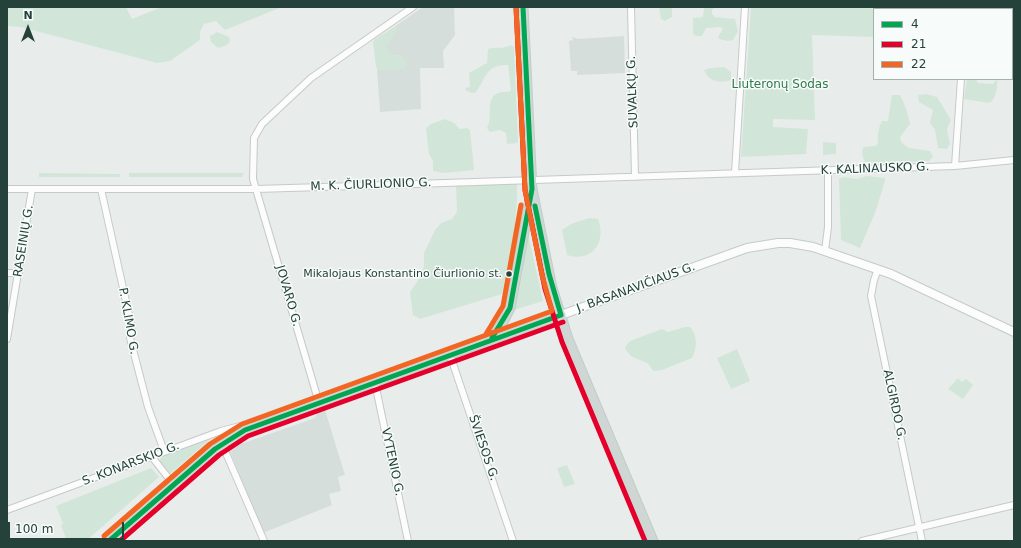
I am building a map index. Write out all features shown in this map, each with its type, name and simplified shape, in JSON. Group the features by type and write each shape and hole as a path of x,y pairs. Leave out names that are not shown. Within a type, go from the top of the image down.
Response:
{"main road":[{"path":"523,7 531,184 549,274 561,315 595,406 653,541"},
{"path":"492,338 503,322 510,308 531,184"},
{"name":"J. BASANAVIČIAUS G.","path":"109,541 222,444 245,430 375,383 492,338 758,245 790,243 825,251 878,269 1014,332"}],"street":[{"name":"JOVARO G.","path":"320,403 253,179 254,138 262,124 311,78 413,7"},
{"name":"SUVALKŲ G.","path":"631,7 635,177"},
{"path":"735,173 745,7"},
{"path":"956,166 961,80"},
{"name":"K. KALINAUSKO G.","path":"735,173 956,166 1014,160"},
{"path":"825,251 828,227 828,170"},
{"name":"M. K. ČIURLIONIO G.","path":"7,189 256,189 531,184 635,177 735,173"},
{"name":"RASEINIŲ G.","path":"7,339 32,189"},
{"name":"P. KLIMO G.","path":"101,189 133,333 130,338 148,407 164,451"},
{"name":"ALGIRDO G.","path":"878,269 874,280 872,296 922,541"},
{"path":"7,273 19,273"},
{"name":"ŠVIESOS G.","path":"450,355 470,409 513,541"},
{"name":"VYTENIO G.","path":"375,383 408,541"},
{"name":"S. KONARSKIO G.","path":"7,510 152,458 164,451 221,431 240,426 258,425"},
{"path":"222,444 264,541"},
{"path":"152,458 174,485"},
{"path":"862,541 1014,505"}],"shaded area":[{"path":"423,7 454,7 455,35 443,51 444,68 420,68 421,109 380,112 375,40"},
{"path":"624,36 625,73 577,75 577,71 571,71 569,41 573,40 572,37 578,39"},
{"path":"325,410 345,475 338,477 341,491 329,494 332,505 263,533 230,451 241,444 315,418 317,413"}],"green space":[{"path":"7,7 126,7 132,19 162,7 282,7 225,30 216,21 204,24 200,32 200,40 170,61 157,63 21,27 7,26"},
{"path":"659,7 672,7 672,17 665,21 661,19"},
{"path":"704,7 716,7 712,10 712,14 715,17 735,19 738,31 733,40 728,41 719,39 718,37 723,29 720,27 706,28 702,36 696,36 693,34 693,18 703,17"},
{"name":"Liuteronų Sodas","path":"751,7 888,7 873,8 873,37 812,35 815,120 773,119 773,127 808,129 806,154 741,157"},
{"path":"396,26 398,29 386,47 392,55 401,55 407,64 404,69 378,70 376,67 373,42 375,39"},
{"path":"217,32 229,37 230,42 225,46 218,48 211,42 210,36"},
{"path":"511,45 514,47 518,141 517,143 507,144 506,133 500,130 490,132 487,128 490,118 492,98 501,92 511,91 508,65 495,67 491,70 476,92 472,93 465,90 466,88 470,87 469,73 487,63 488,49"},
{"path":"724,67 731,72 731,80 722,82 714,81 708,77 704,70 710,68"},
{"path":"967,80 976,80 978,83 993,84 997,80 996,93 989,103 964,99"},
{"path":"926,94 937,97 951,120 947,129 950,144 947,149 938,148 935,130 930,123 933,110 919,102 918,95"},
{"path":"892,95 900,95 910,124 900,137 902,143 909,148 930,151 933,157 929,161 889,163 865,162 862,154 863,147 876,146 881,123 882,121 888,121"},
{"path":"445,119 454,123 460,129 467,128 470,130 474,170 443,173 433,171 433,161 429,154 426,128 431,124"},
{"path":"823,142 836,143 836,154 823,155"},
{"path":"39,173 120,174 120,177 39,177"},
{"path":"129,173 244,173 242,177 129,177"},
{"path":"866,176 885,178 885,181 875,213 860,248 841,240 839,179 844,177 857,179"},
{"path":"517,183 515,225 511,253 502,294 420,319 413,315 410,292 421,276 424,266 424,253 435,230 441,223 452,219 457,212 456,185"},
{"path":"589,218 598,219 600,227 599,243 595,249 584,256 576,257 567,255 562,230 571,224"},
{"path":"528,233 543,301 514,310"},
{"path":"690,327 693,330 696,342 692,358 662,370 654,371 647,363 631,356 625,347 630,341 662,329 668,332"},
{"path":"737,349 750,381 731,389 717,358"},
{"path":"958,378 962,382 966,379 973,385 963,399 948,389"},
{"path":"215,435 170,474 160,461 161,455"},
{"path":"567,465 575,484 564,487 557,468"},
{"path":"151,468 159,477 86,541 67,541 61,525 63,524 56,506"}],"transit line":[{"name":"21","path":"516,7 525,190 545,289 562,342 645,541"},
{"name":"22","path":"104,536 210,444 242,424 552,311 542,275 525,190 516,7"},
{"name":"4","path":"492,338 510,308 532,189 523,7"},
{"name":"22","path":"486,334 503,306 521,205"},
{"name":"4","path":"535,206 549,274 561,315"},
{"name":"4","path":"109,541 215,449 245,430 561,315"},
{"name":"21","path":"120,541 219,455 248,436 563,322"}],"place":[{"name":"Mikalojaus Konstantino Čiurlionio st.","path":"509,274"}]}
